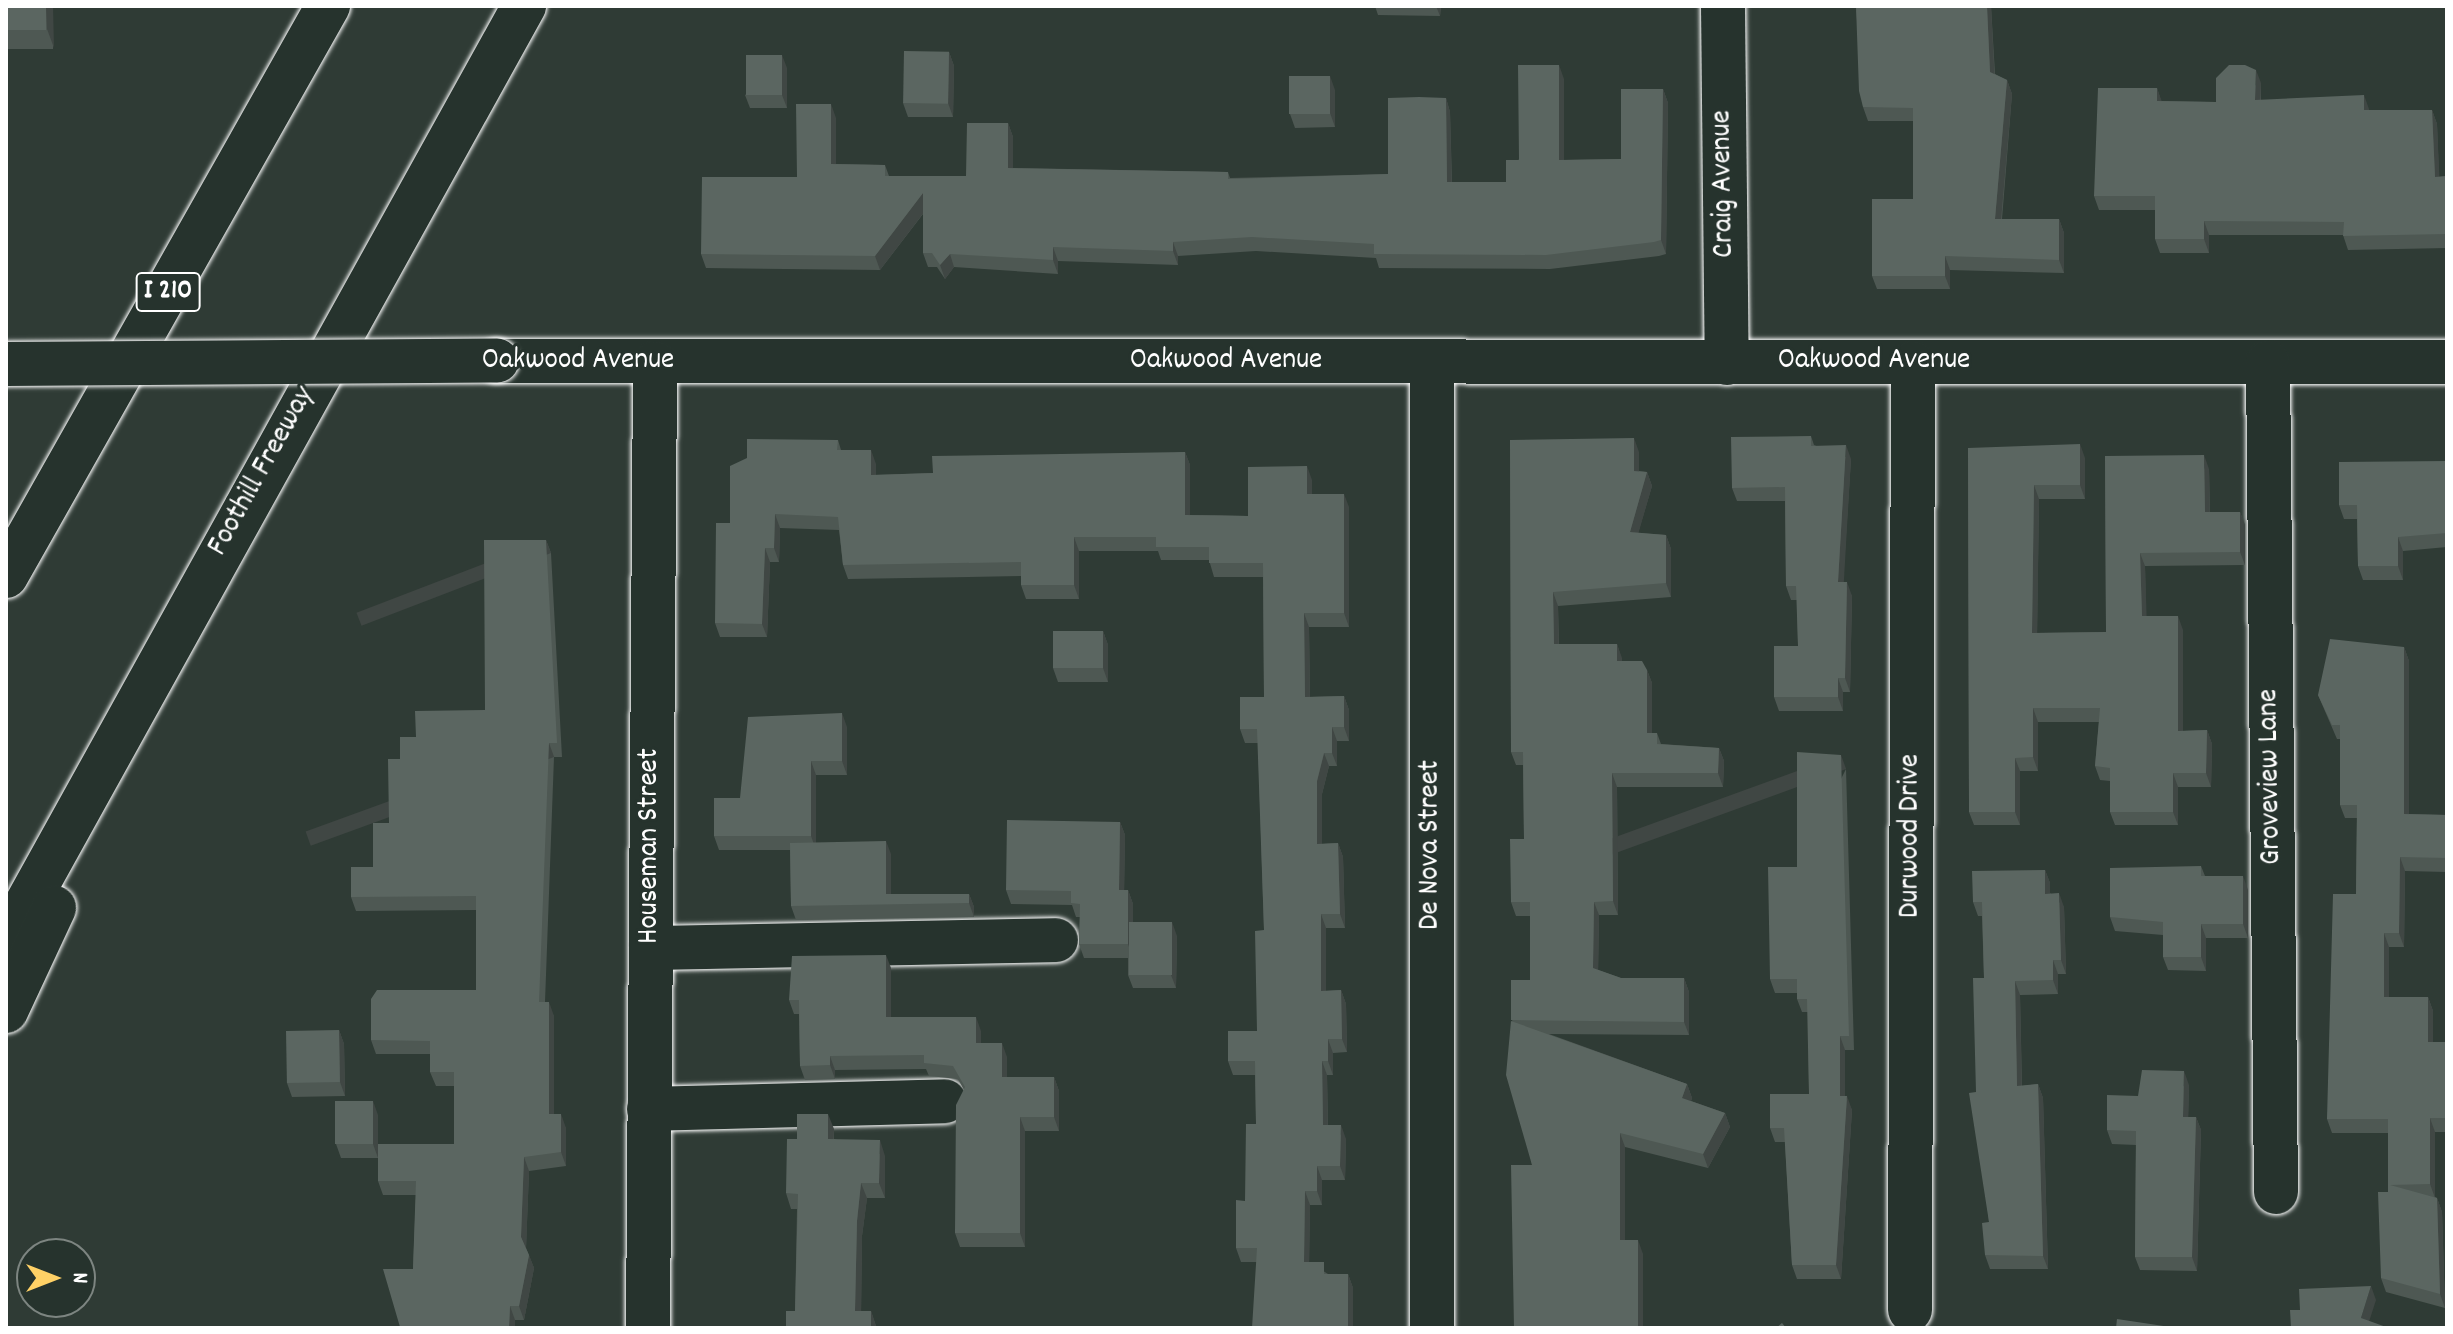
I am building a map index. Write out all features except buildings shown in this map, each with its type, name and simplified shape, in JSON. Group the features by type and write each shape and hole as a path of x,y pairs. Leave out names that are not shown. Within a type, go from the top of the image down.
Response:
{"main road":[{"name":"I 210","path":"6,576 328,6"},
{"name":"Foothill Freeway","path":"6,941 524,6"},
{"name":"Craig Avenue","path":"1723,6 1727,363"},
{"name":"Oakwood Avenue","path":"6,364 497,361 2447,362"},
{"name":"De Nova Street","path":"1432,362 1432,1328"},
{"name":"Groveview Lane","path":"2268,362 2276,1192"},
{"name":"Houseman Street","path":"648,1328 655,363"},
{"name":"Durwood Drive","path":"1910,1310 1913,363"},
{"path":"6,1011 232,529"},
{"path":"651,948 886,949 1056,940"},
{"path":"649,1109 945,1101"}]}
